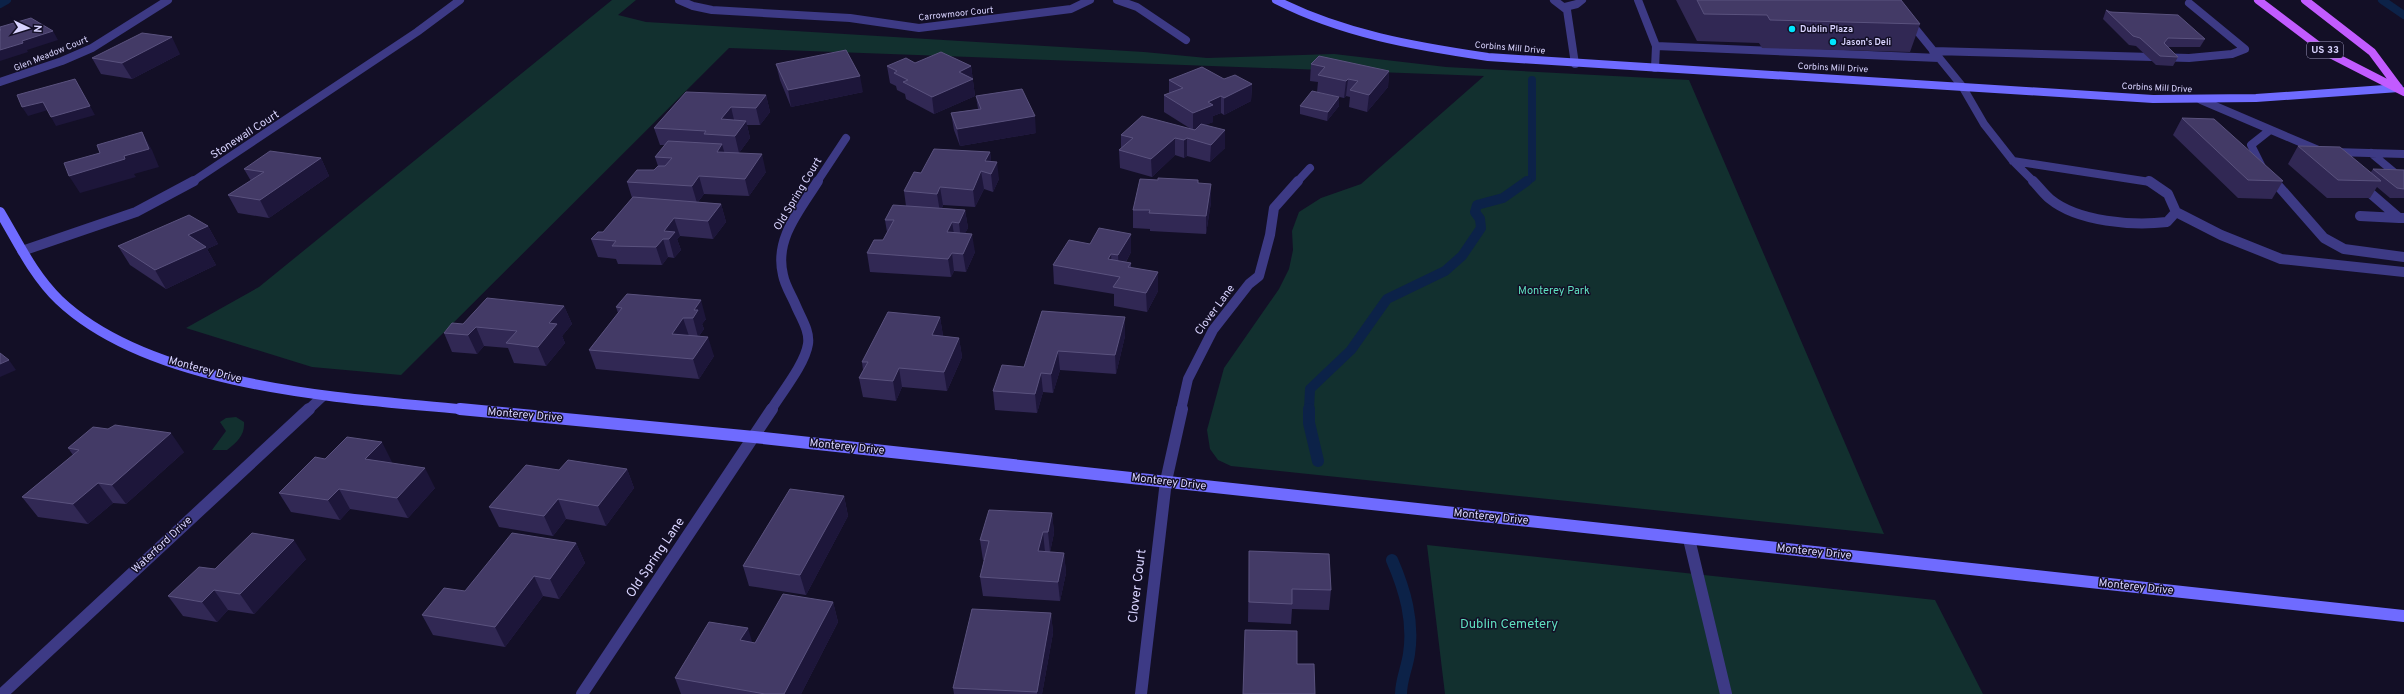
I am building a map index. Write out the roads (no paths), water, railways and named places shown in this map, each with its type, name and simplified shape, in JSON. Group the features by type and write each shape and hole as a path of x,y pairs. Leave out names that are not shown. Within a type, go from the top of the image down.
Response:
{"main road":[{"name":"US 33","path":"2258,0 2328,53 2402,89"},
{"name":"US 33","path":"2305,0 2372,52 2402,89"}],"street":[{"name":"Glen Meadow Court","path":"0,82 62,61 92,48 168,0"},
{"name":"Stonewall Court","path":"22,251 130,214 181,190 418,32 460,0"},
{"name":"Carrowmoor Court","path":"680,0 704,8 736,12 849,18 899,27 919,28 1071,9 1081,6 1090,0"},
{"path":"1117,0 1137,7 1186,40"},
{"name":"Corbins Mill Drive","path":"1276,0 1327,25 1417,48 1488,58 2201,100 2402,89"},
{"path":"1554,0 1565,7 1577,4 1582,0"},
{"path":"1638,0 1656,46 1655,68"},
{"path":"1892,0 1962,86 1984,124 2013,161 2051,200 2086,217 2142,225 2167,222 2176,212"},
{"path":"1933,50 2189,58 2232,54 2245,49 2188,3"},
{"path":"1565,7 1575,64"},
{"path":"1656,46 1939,58"},
{"path":"2201,100 2323,152 2335,162"},
{"path":"2270,130 2251,145 2263,169 2324,238 2344,249 2404,257"},
{"name":"Old Spring Court","path":"754,437 791,380 804,357 808,343 807,332 783,276 783,242 790,225 846,138"},
{"path":"2323,152 2404,154"},
{"path":"2371,153 2402,179"},
{"path":"2013,161 2148,181 2168,194 2176,212 2221,235 2281,259 2404,272"},
{"name":"Clover Lane","path":"1166,481 1188,379 1200,352 1212,330 1249,284 1259,276 1270,235 1274,208 1310,168"},
{"path":"2358,182 2402,218"},
{"name":"Monterey Drive","path":"0,212 39,279 59,300 84,320 120,341 168,361 225,377 323,396 754,437 2404,616"},
{"path":"2360,216 2402,218"},
{"name":"Waterford Drive","path":"2,694 323,396"},
{"name":"Old Spring Lane","path":"582,694 754,437"},
{"name":"Clover Court","path":"1141,694 1166,481"},
{"path":"1689,539 1726,694"}],"waterway":[{"path":"0,4 7,0"},
{"path":"2382,0 2404,15"},
{"path":"1526,182 1532,178 1532,80"},
{"path":"1309,410 1310,389 1351,350 1387,299 1445,271 1462,256 1481,228 1480,219 1475,212 1477,205 1503,198 1527,181"},
{"path":"1309,410 1309,423 1318,461"},
{"path":"1392,560 1404,594 1410,630 1409,654 1401,694"}],"place":[{"name":"Dublin Plaza","path":"1792,29"},
{"name":"Jason's Deli","path":"1833,42"}],"park label":[{"name":"Monterey Park","path":"1554,291"},
{"name":"Dublin Cemetery","path":"1509,625"}]}
